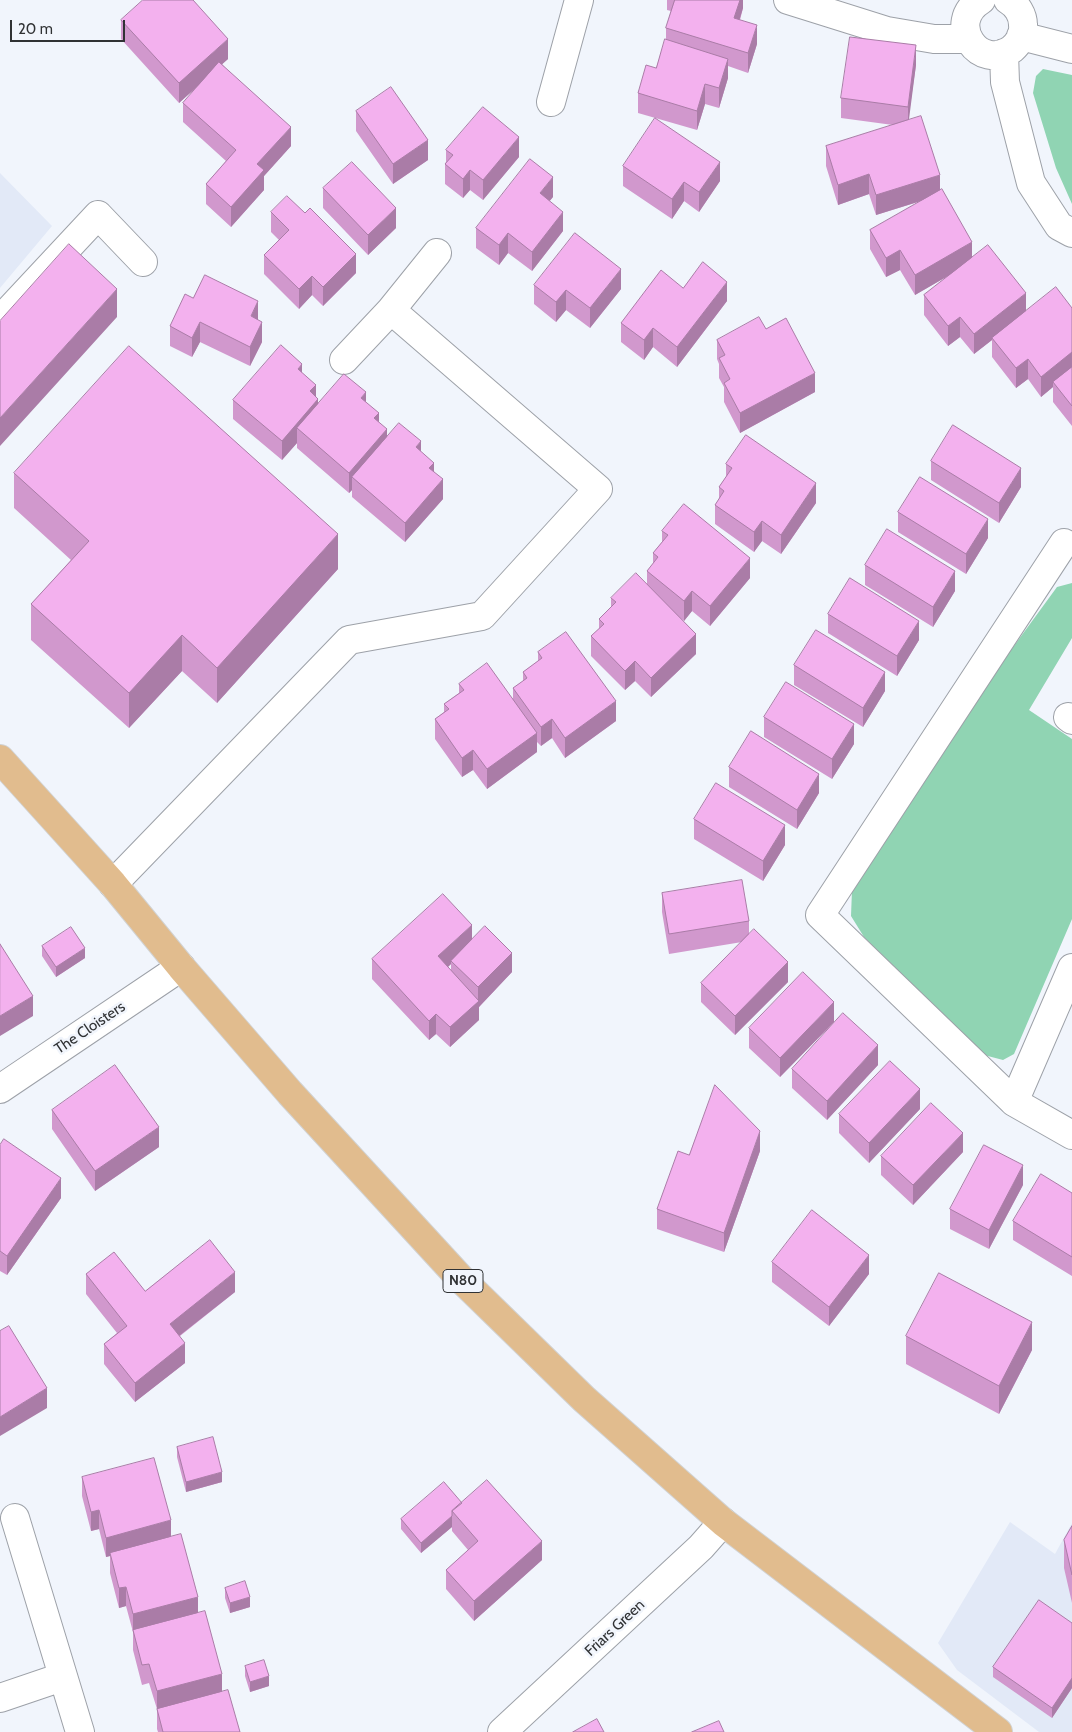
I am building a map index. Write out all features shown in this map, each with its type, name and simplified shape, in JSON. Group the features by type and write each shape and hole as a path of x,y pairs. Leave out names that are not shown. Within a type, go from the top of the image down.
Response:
{"main road":[{"name":"N80","path":"0,759 113,884 181,967 290,1093 460,1278 584,1399 723,1522 998,1732"}],"street":[{"path":"551,102 578,0"},
{"path":"788,0 887,31 934,39 968,39"},
{"path":"981,0 975,3 965,20 968,39 981,52 994,55 1013,45 1072,49"},
{"path":"1008,0 1018,9 1022,17 1023,27 1013,45 1006,82 1031,183 1059,226 1072,233"},
{"path":"0,320 98,215 143,262"},
{"path":"344,360 391,310 437,253"},
{"path":"113,884 349,640 482,616 598,489 391,310"},
{"path":"1064,542 820,915 1014,1102 1072,1135"},
{"name":"The Cloisters","path":"0,1089 181,967"},
{"path":"1014,1102 1072,968"},
{"path":"15,1518 80,1732"},
{"name":"Friars Green","path":"502,1732 701,1548 723,1522"},
{"path":"0,1698 62,1677"}],"shaded area":[{"path":"0,173 52,226 0,288"},
{"path":"1010,1522 1055,1554 1072,1523 1072,1732 1039,1732 957,1670 938,1643"}],"green space":[{"path":"1043,69 1072,75 1072,204 1056,168 1033,93 1036,76"},
{"path":"1072,583 1072,638 1029,710 1072,739 1072,919 1014,1054 1003,1060 984,1055 864,937 851,916 852,890 1000,665 1057,587"}],"building":[{"path":"143,0 193,0 228,39 179,83 121,20"},
{"path":"675,0 740,0 734,18 757,25 748,53 666,28"},
{"path":"850,37 916,45 908,107 841,98"},
{"path":"665,39 728,59 719,88 705,84 697,111 638,93 646,65 656,68"},
{"path":"219,62 291,127 257,164 264,170 231,207 206,184 236,150 183,103"},
{"path":"391,87 428,140 393,164 356,111"},
{"path":"483,107 519,137 483,180 470,170 463,179 445,164 453,155 446,150"},
{"path":"921,116 940,175 876,195 869,174 838,185 826,146"},
{"path":"655,118 720,162 699,192 684,182 672,199 623,166"},
{"path":"530,159 553,177 540,193 563,212 532,252 508,233 499,245 476,228"},
{"path":"352,162 396,208 368,235 323,188"},
{"path":"942,189 972,242 915,275 900,250 886,258 870,230"},
{"path":"287,196 305,213 310,208 356,254 323,287 312,276 299,289 264,255 289,230 271,212"},
{"path":"575,233 621,269 590,308 566,290 556,302 534,285"},
{"path":"69,244 117,289 0,418 0,321"},
{"path":"988,245 1026,293 974,334 960,317 948,326 924,295"},
{"path":"703,262 727,282 677,347 653,328 644,340 621,323 661,270 683,288"},
{"path":"205,275 258,301 251,316 262,322 250,347 200,322 192,338 170,326 185,294 193,298"},
{"path":"1056,287 1072,308 1072,352 1041,377 1028,359 1016,368 992,338"},
{"path":"759,317 766,329 786,318 815,373 740,413 724,383 730,379 719,358 725,355 717,340"},
{"path":"281,345 302,364 298,369 316,385 310,391 318,399 282,441 233,400"},
{"path":"129,346 338,534 217,668 182,635 129,693 31,604 89,541 14,473"},
{"path":"1072,367 1072,406 1053,382"},
{"path":"344,374 366,392 361,398 379,413 374,418 387,429 349,473 297,428"},
{"path":"399,423 421,441 416,447 434,463 429,468 443,479 405,523 352,477"},
{"path":"953,425 1021,468 999,503 931,461"},
{"path":"746,435 816,483 781,535 762,521 754,532 715,505 724,491 719,487 732,468 726,464"},
{"path":"920,477 988,519 966,554 898,512"},
{"path":"684,504 750,558 710,606 692,591 684,601 647,571 658,557 653,553 668,535 662,531"},
{"path":"887,529 955,571 933,607 865,565"},
{"path":"636,573 696,634 651,678 635,661 625,671 591,636 604,624 599,619 616,602 611,598"},
{"path":"850,578 919,621 897,656 828,614"},
{"path":"816,630 885,672 863,708 794,665"},
{"path":"566,632 616,701 565,738 552,719 541,727 513,688 527,678 523,672 542,658 538,652"},
{"path":"487,663 537,733 487,769 473,750 462,758 435,719 449,709 444,704 464,690 459,684"},
{"path":"786,682 854,724 832,759 764,717"},
{"path":"751,731 819,774 797,810 729,767"},
{"path":"716,783 785,825 763,861 694,819"},
{"path":"742,880 749,921 669,934 662,893"},
{"path":"443,894 472,925 438,956 479,1001 450,1027 436,1014 429,1021 372,959"},
{"path":"485,926 512,953 478,987 451,961"},
{"path":"71,927 85,948 56,967 42,946"},
{"path":"754,929 788,962 735,1016 701,983"},
{"path":"0,944 33,996 0,1016"},
{"path":"803,972 834,1002 780,1058 749,1028"},
{"path":"843,1013 878,1045 827,1101 792,1069"},
{"path":"890,1061 920,1089 869,1143 839,1114"},
{"path":"115,1065 159,1127 95,1171 52,1110"},
{"path":"715,1085 760,1131 724,1233 657,1209 678,1151 689,1155"},
{"path":"931,1103 963,1133 913,1185 881,1156"},
{"path":"4,1139 61,1178 7,1256 0,1251 0,1145"},
{"path":"984,1145 1023,1165 989,1230 950,1209"},
{"path":"1041,1174 1072,1193 1072,1257 1013,1221"},
{"path":"812,1210 869,1255 829,1307 772,1262"},
{"path":"210,1240 235,1272 170,1324 185,1343 135,1383 104,1344 127,1326 86,1274 114,1252 145,1291"},
{"path":"939,1273 1032,1322 999,1386 906,1336"},
{"path":"9,1326 47,1388 0,1417 0,1331"},
{"path":"213,1437 222,1472 186,1482 177,1447"},
{"path":"154,1458 171,1520 106,1538 99,1510 91,1512 82,1477"},
{"path":"487,1480 542,1541 474,1601 446,1570 478,1541 452,1511"},
{"path":"444,1482 462,1503 452,1511 452,1516 421,1543 401,1519"},
{"path":"1072,1526 1072,1575 1064,1540"},
{"path":"181,1534 198,1597 133,1614 126,1587 119,1588 110,1553"},
{"path":"245,1581 250,1597 230,1603 225,1588"},
{"path":"1039,1600 1072,1623 1072,1678 1052,1708 993,1667"},
{"path":"205,1611 222,1674 157,1691 149,1664 142,1665 133,1630"},
{"path":"264,1660 269,1676 250,1682 245,1666"},
{"path":"228,1690 240,1732 163,1732 157,1709"},
{"path":"597,1719 604,1732 573,1732"},
{"path":"719,1721 724,1732 692,1732"}]}
